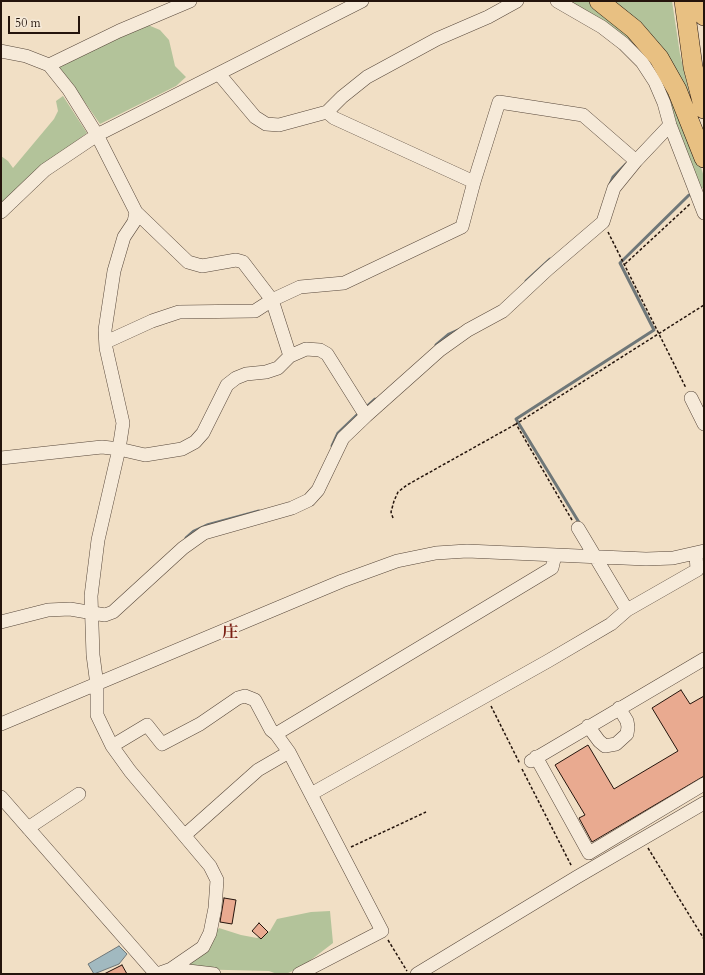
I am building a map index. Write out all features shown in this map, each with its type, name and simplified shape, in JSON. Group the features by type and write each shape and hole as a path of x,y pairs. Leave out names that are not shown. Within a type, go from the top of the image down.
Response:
{"highway":[{"path":"599,1 634,28 659,58 677,90 704,158"},
{"path":"684,1 693,66 704,109"},
{"path":"702,1 704,16"}],"street":[{"path":"49,65 119,31 190,1"},
{"path":"1,212 45,170 97,134 362,1"},
{"path":"219,74 255,117 266,124 279,125 327,112 342,97 367,77 437,39 488,17 517,1"},
{"path":"557,1 602,27 624,44 642,62 655,82 704,213"},
{"path":"1,51 26,56 49,65 69,90 97,134 136,212 188,262 202,266 236,260 243,262 272,300 290,356"},
{"path":"106,342 152,321 179,312 255,311 272,300 300,287 344,283 462,227 474,182 499,102 583,115 636,161"},
{"path":"327,112 334,118 474,182"},
{"path":"1,622 48,610 70,609 105,615 113,612 183,548 204,533 292,508 309,500 318,490 343,438 366,416 440,350 468,330 503,311 548,269 603,222 614,188 636,161 670,125"},
{"path":"1,797 157,974 171,969 203,947 210,933 215,908 217,880 210,866 130,771 112,746 97,715 97,685 93,655 91,596 98,540 119,449 123,423 106,342 105,330 114,271 124,237 134,222 136,212"},
{"path":"1,458 102,447 145,455 182,449 195,442 203,433 227,385 236,378 246,374 266,372 278,368 290,356 306,349 320,350 327,354 366,416"},
{"path":"691,398 704,424"},
{"path":"578,528 628,610"},
{"path":"1,724 342,581 397,561 436,553 467,552 646,559 673,558 700,552 697,570 628,610 611,624 548,662 311,794"},
{"path":"276,734 552,568 555,555"},
{"path":"704,659 533,759 589,853 704,784"},
{"path":"112,746 147,725 162,744 200,724 238,698 245,696 254,700 271,730 276,734 289,752 382,931 299,974"},
{"path":"588,726 599,741 605,746 616,744 627,734 628,728 627,721 619,708"},
{"path":"185,835 258,770 289,752"},
{"path":"28,828 79,794"},
{"path":"417,974 577,876 704,803"},
{"path":"171,969 214,974"}],"path":[{"path":"625,264 698,196"},
{"path":"603,222 660,332 691,398"},
{"path":"393,518 391,512 394,501 398,492 407,485 516,424 704,305"},
{"path":"516,424 578,528"},
{"path":"485,696 577,876"},
{"path":"340,852 426,812"},
{"path":"642,839 704,939"},
{"path":"382,931 409,974"}],"green space":[{"path":"569,1 590,1 600,8 661,68 699,161 704,177 704,186 702,189 695,182 635,46 614,28"},
{"path":"604,1 672,1 680,54 695,118 675,78"},
{"path":"148,25 160,30 169,40 175,66 186,77 176,86 100,124 84,101 58,71 58,65"},
{"path":"63,96 87,133 48,162 1,206 1,156 8,161 13,168 54,119 58,111 56,101"},
{"path":"330,911 333,943 303,966 286,974 277,974 269,971 187,969 185,965 219,928 257,938 270,931 277,919 311,912"}],"water":[{"path":"119,946 127,954 119,964 94,974 88,964"}],"building":[{"path":"681,690 690,704 704,696 704,776 592,842 579,818 585,815 555,765 588,745 614,789 678,751 652,708"},
{"path":"224,898 236,900 232,924 220,922"},
{"path":"259,923 268,932 261,939 252,931"},
{"path":"122,965 127,974 104,974"}],"waterway":[{"path":"610,184 613,177 626,164"},
{"path":"580,524 516,419 654,330 620,263 689,195"},
{"path":"526,281 550,259"},
{"path":"436,345 449,334 458,330"},
{"path":"364,409 375,399"},
{"path":"332,446 338,433 360,412"},
{"path":"186,538 194,531 207,525 259,511"}],"district":[{"name":"庄","path":"230,633"}]}
